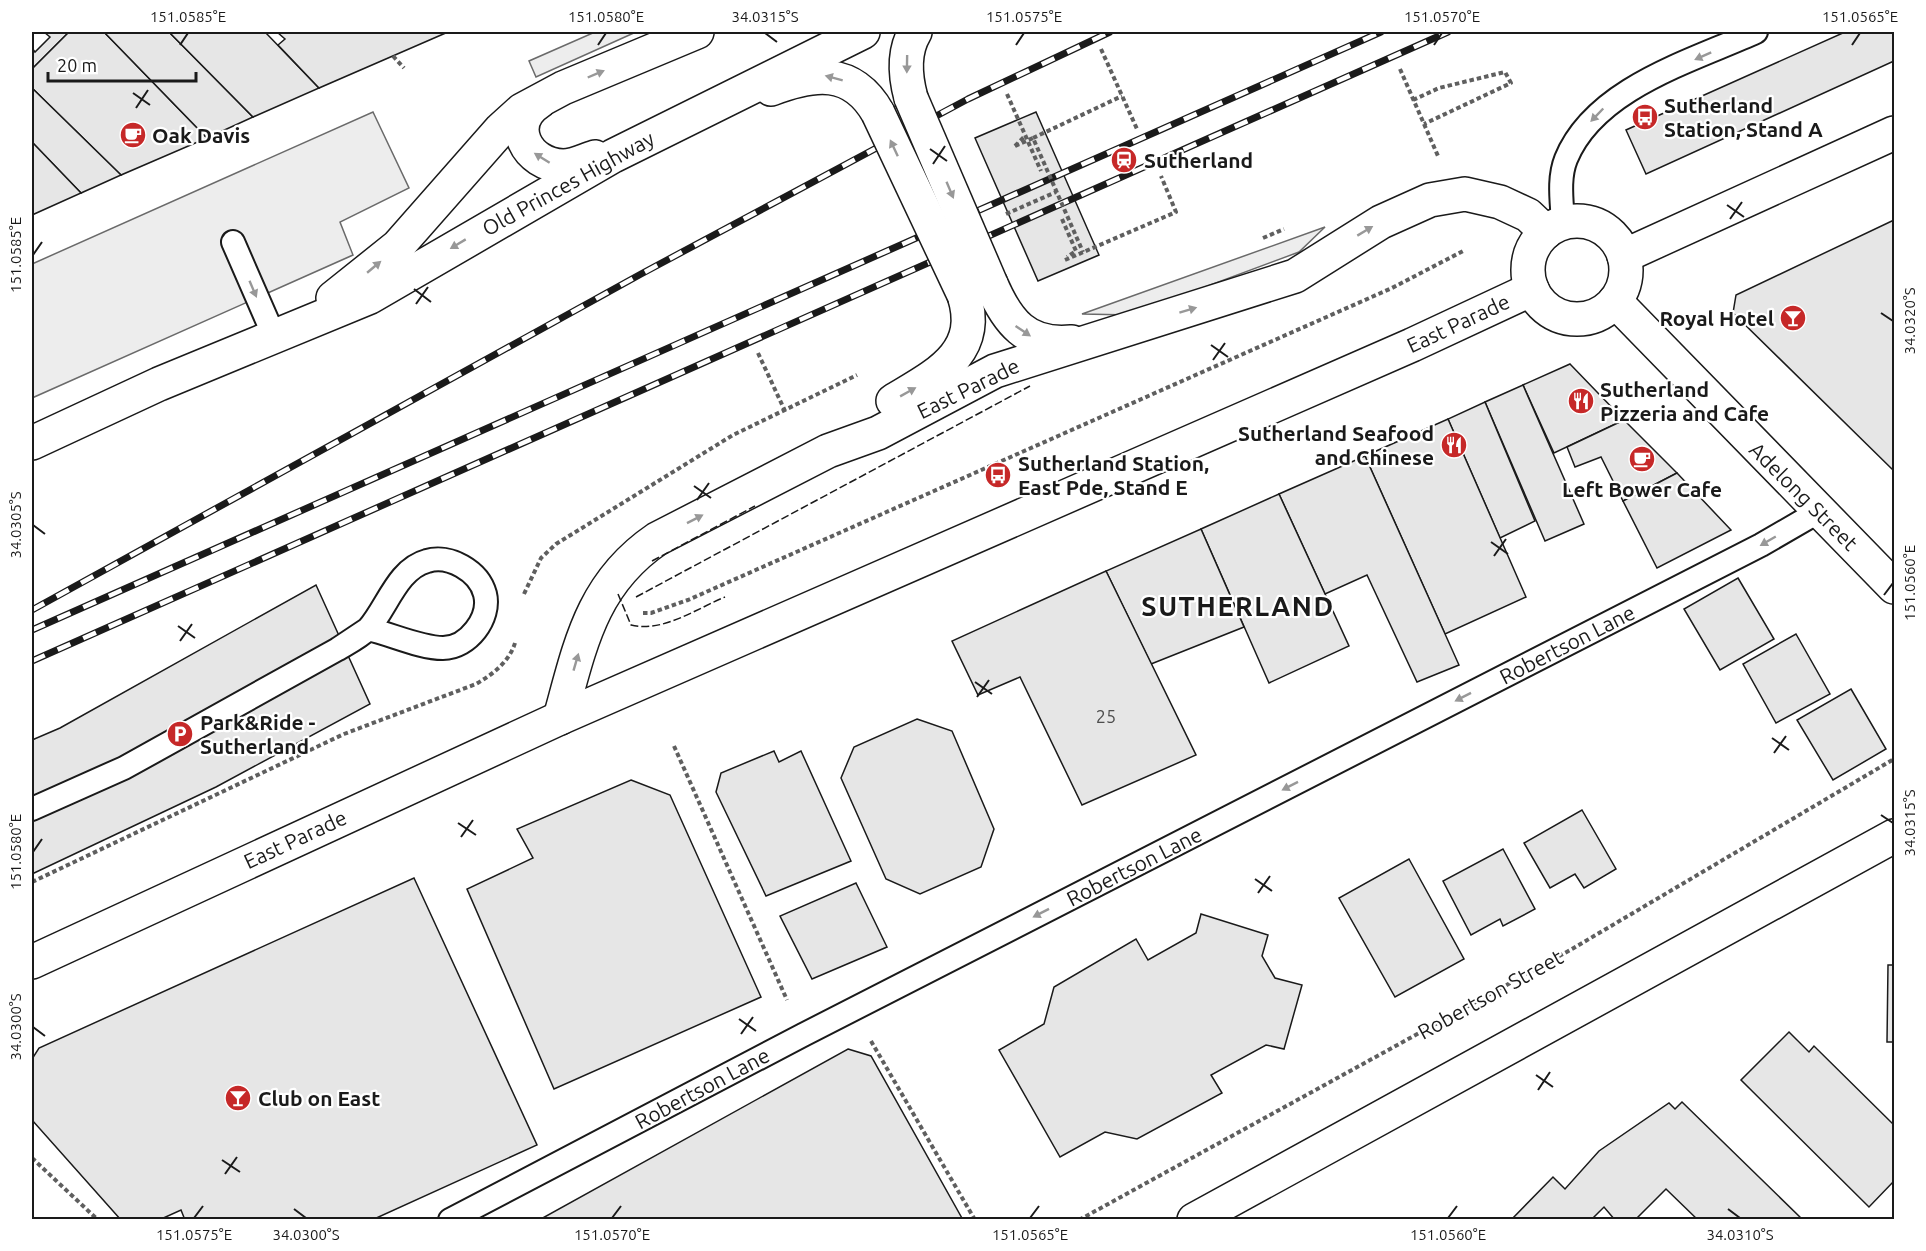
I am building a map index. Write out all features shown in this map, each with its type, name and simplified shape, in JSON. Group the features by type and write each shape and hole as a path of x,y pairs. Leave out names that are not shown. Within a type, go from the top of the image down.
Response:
{"street":[{"name":"Old Princes Highway","path":"274,336 333,298 398,246 510,119 543,99 697,32"},
{"name":"Old Princes Highway","path":"32,443 159,384 392,286 506,215 656,134 863,32"},
{"path":"828,451 857,434 887,405 926,383 958,353 968,331 969,313 977,290 911,98 906,58 915,32"},
{"path":"543,99 526,113 522,121 522,136 532,152 556,165 573,165 795,80 811,76 829,76 855,88 872,102 977,290 1012,323 1041,340 1054,342 1080,341 1132,328"},
{"path":"1624,256 1894,133"},
{"name":"East Parade","path":"560,718 587,626 606,589 634,554 657,539 828,451 878,434 1009,365 1295,276 1381,222 1431,200 1465,194 1500,202 1554,227"},
{"path":"1586,222 1606,230 1620,246 1624,256 1625,280 1615,301 1594,316 1570,319 1547,309 1532,289 1528,279 1532,248 1554,227 1586,222"},
{"name":"East Parade","path":"32,962 560,718 1401,350 1532,289"},
{"name":"Adelong Street","path":"1615,301 1818,512 1894,587"},
{"path":"1194,1220 1894,836"}],"lane":[{"path":"1554,227 1566,160 1579,136 1597,114 1619,96 1645,82 1756,32"},
{"path":"233,242 274,336"},
{"name":"Robertson Lane","path":"450,1220 803,1035 1761,545 1818,512"},
{"path":"32,809 124,768 338,649 368,629 406,574 427,561 450,560 472,573 485,593 484,613 476,630 459,644 444,648 422,645 398,636 368,629"}],"path":[{"path":"1101,49 1137,129"},
{"path":"393,56 404,68"},
{"path":"1400,69 1440,159"},
{"path":"1413,100 1438,88 1505,72 1508,78 1510,83 1424,124"},
{"path":"1006,94 1041,171"},
{"path":"1025,136 1015,146 1122,96"},
{"path":"1033,138 1083,252"},
{"path":"1062,219 1076,251 1065,260 1176,212 1161,176"},
{"path":"1002,216 1056,192"},
{"path":"651,613 688,600 1392,288 1465,250"},
{"path":"758,353 785,411 864,372"},
{"path":"32,882 344,734 477,684 492,675 505,661 514,648 518,633"},
{"path":"674,746 803,1035"},
{"name":"Robertson Street","path":"1079,1220 1572,949 1894,759"},
{"path":"853,1010 975,1220"},
{"path":"32,1158 98,1220"}],"shaded area":[{"path":"595,32 636,32 536,77 529,61"},
{"path":"373,112 409,188 340,222 353,255 32,398 32,264"},
{"path":"1325,227 1299,252 1130,315 1082,314"}],"building":[{"path":"44,32 69,32 32,69 32,48 35,52 50,37"},
{"path":"69,32 104,32 207,138 121,175 32,88 32,69"},
{"path":"104,32 169,32 253,117 207,138"},
{"path":"169,32 265,32 319,88 253,117"},
{"path":"277,32 448,32 319,88 278,45 285,39"},
{"path":"1845,32 1894,32 1894,61 1646,174 1626,130"},
{"path":"32,88 121,175 81,193 32,142"},
{"path":"1036,112 1099,255 1038,281 975,138"},
{"path":"32,142 81,193 32,215"},
{"path":"1894,220 1894,471 1733,313 1736,295"},
{"path":"1570,364 1624,420 1554,453 1523,385"},
{"path":"1523,385 1584,524 1545,541 1485,402"},
{"path":"1485,402 1535,521 1500,538 1448,419"},
{"path":"1448,419 1526,597 1445,634 1365,456"},
{"path":"1624,420 1677,473 1623,501 1601,457 1575,467 1567,447"},
{"path":"1365,456 1459,665 1417,682 1367,575 1325,594 1279,494"},
{"path":"1677,473 1731,530 1657,568 1623,501"},
{"path":"1279,494 1349,646 1269,683 1201,529"},
{"path":"1201,529 1244,627 1151,664 1106,571"},
{"path":"1106,571 1196,755 1082,805 1020,677 978,695 952,641"},
{"path":"1738,578 1774,639 1720,670 1684,609"},
{"name":"Park&Ride - Sutherland","path":"316,585 370,704 216,787 32,874 32,740 60,728"},
{"path":"1796,634 1830,694 1776,723 1743,664"},
{"path":"1851,689 1886,749 1833,780 1797,720"},
{"path":"917,719 952,731 994,829 981,867 920,894 886,879 841,778 854,747"},
{"path":"774,751 779,762 801,751 851,861 766,896 716,792 721,773"},
{"path":"631,780 670,795 761,997 554,1089 467,889 533,858 517,829"},
{"path":"1582,810 1616,869 1584,888 1575,874 1550,888 1524,843"},
{"path":"1503,849 1535,909 1503,926 1500,919 1471,935 1443,881"},
{"path":"1409,859 1464,959 1395,997 1339,898"},
{"path":"414,878 537,1145 372,1220 185,1220 181,1210 159,1220 121,1220 32,1120 32,1059 39,1048"},
{"path":"856,883 887,947 812,979 780,916"},
{"path":"1201,914 1268,935 1262,956 1275,978 1302,985 1284,1049 1266,1045 1211,1075 1222,1093 1137,1139 1105,1132 1060,1157 999,1050 1044,1024 1054,987 1136,939 1148,960 1196,933"},
{"path":"1888,965 1894,965 1894,1042 1887,1042"},
{"path":"1789,1032 1809,1052 1814,1046 1894,1125 1894,1181 1869,1207 1741,1080"},
{"path":"848,1049 871,1056 963,1220 539,1220"},
{"path":"1682,1102 1803,1220 1698,1220 1666,1189 1635,1220 1615,1220 1604,1207 1593,1218 1595,1220 1511,1220 1553,1177 1565,1189 1599,1151 1669,1103 1675,1109"}],"railway":[{"path":"32,610 641,274 968,99 1110,32"},
{"path":"32,630 1381,32"},
{"path":"32,661 1448,32"}],"fence":[{"path":"636,597 1030,386"},
{"path":"652,561 755,506"},
{"path":"618,594 631,625 643,627 667,623 725,597"}],"place":[{"name":"Sutherland Station, Stand A","path":"1645,117"},
{"name":"Oak Davis","path":"133,135"},
{"name":"Sutherland","path":"1124,160"},
{"name":"Royal Hotel","path":"1793,318"},
{"name":"Sutherland Pizzeria and Cafe","path":"1581,401"},
{"name":"Sutherland Seafood and Chinese","path":"1454,445"},
{"name":"Left Bower Cafe","path":"1642,459"},
{"name":"Sutherland Station, East Pde, Stand E","path":"998,475"},
{"name":"Park&Ride - Sutherland","path":"180,734"},
{"name":"Club on East","path":"238,1098"}],"district":[{"name":"SUTHERLAND","path":"1238,606"}]}
